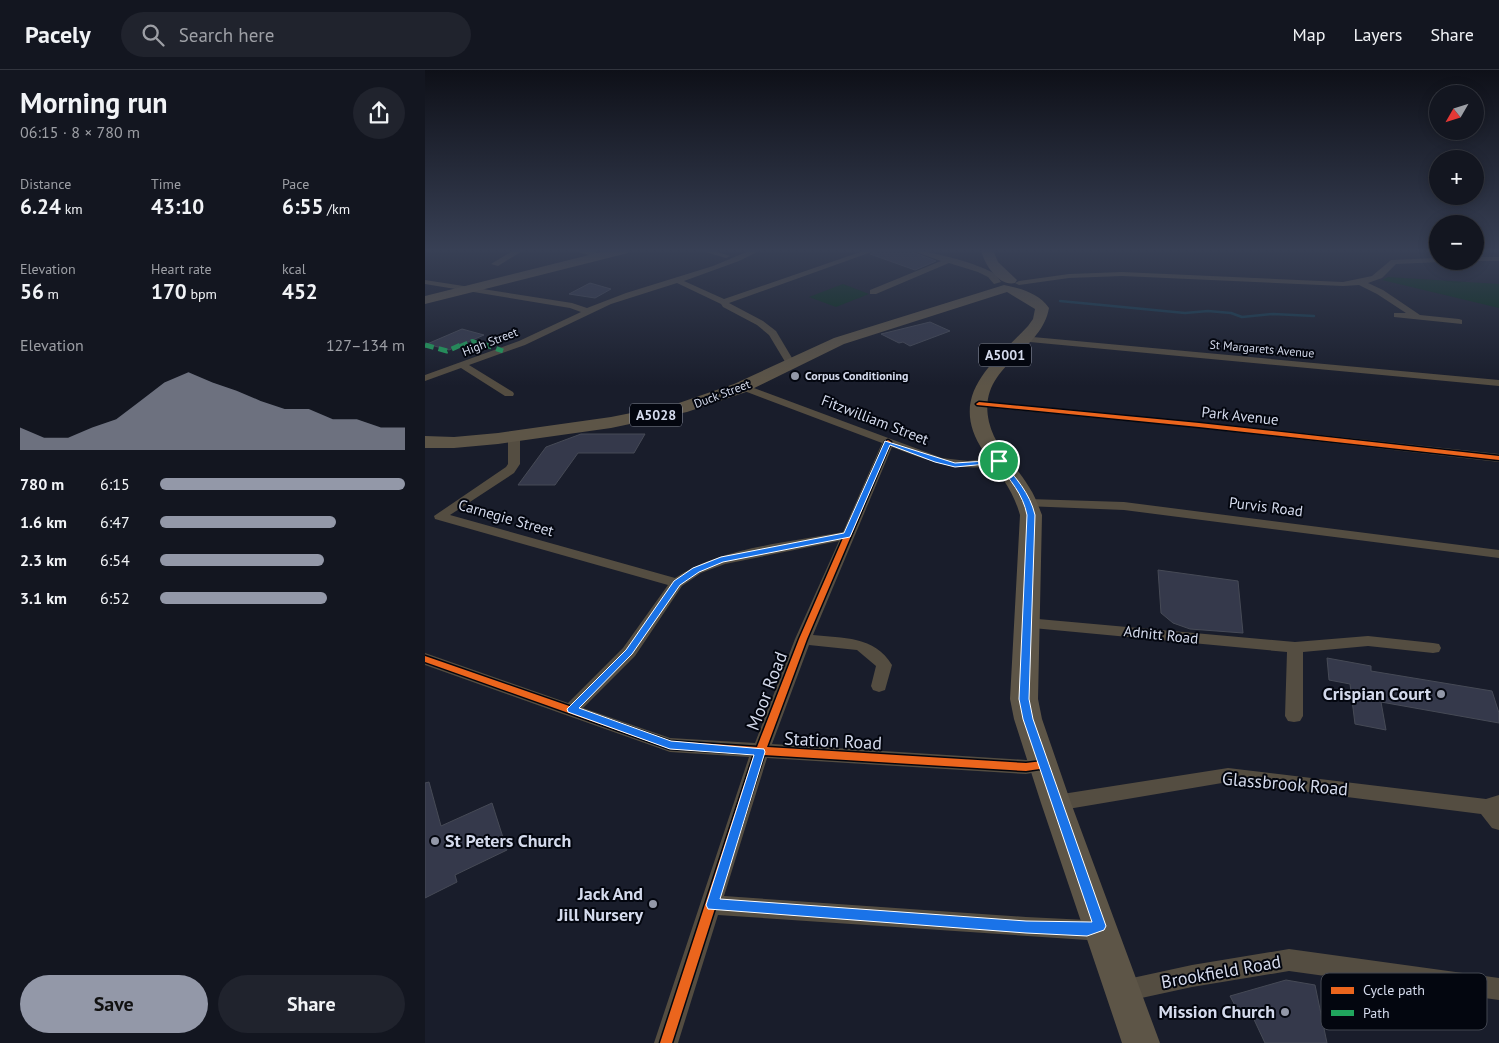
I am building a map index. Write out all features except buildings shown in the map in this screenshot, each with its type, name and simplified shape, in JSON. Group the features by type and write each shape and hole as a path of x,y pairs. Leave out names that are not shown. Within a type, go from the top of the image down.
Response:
{"main road":[{"path":"425,300 444,295"},
{"name":"Duck Street","path":"425,442 465,442 643,418 705,402 743,387 821,348 977,295"},
{"name":"A5001","path":"1025,295 1042,308 1040,320 989,373 980,392 979,404 982,430 999,461 1023,492 1029,503 1031,515 1024,699 1028,719 1055,803 1141,1043"}],"street":[{"path":"502,295 572,306 587,311"},
{"name":"High Street","path":"425,378 548,332 587,314 587,311 627,295"},
{"path":"709,295 725,302 726,305 760,323 773,333 790,363"},
{"path":"725,302 744,295"},
{"path":"1386,295 1417,317"},
{"path":"1397,315 1459,322"},
{"name":"St Margarets Avenue","path":"1022,339 1499,383"},
{"path":"463,365 509,394"},
{"name":"Fitzwilliam Street","path":"743,387 888,442 955,465 999,461"},
{"name":"Park Avenue","path":"979,404 1199,425 1499,458"},
{"name":"Carnegie Street","path":"514,436 514,464 510,470 440,516 677,583"},
{"name":"Moor Road","path":"666,1043 760,752 803,639 888,442"},
{"name":"Purvis Road","path":"1029,503 1124,506 1499,554"},
{"path":"572,709 629,652 677,583 696,570 721,560 847,535"},
{"name":"Adnitt Road","path":"1027,624 1295,647 1368,641 1433,648"},
{"path":"803,639 860,645 868,649 884,665 879,686"},
{"path":"1294,716 1295,647"},
{"name":"Station Road","path":"425,659 572,709 670,745 1026,767 1043,765"},
{"name":"Glassbrook Road","path":"1055,803 1228,775 1492,805 1499,822"},
{"path":"712,905 1026,927 1087,930 1099,926"},
{"name":"Brookfield Road","path":"1123,991 1192,976 1289,960 1383,973"}],"green space":[{"path":"813,295 865,295 836,307 809,297"},
{"path":"1446,295 1499,295 1499,308"}],"waterway":[{"path":"1060,301 1185,313 1208,311 1231,313 1242,317 1273,314 1314,316"}],"marked path":[{"path":"425,345 447,351 472,341 503,351"}],"cycle path":[{"path":"979,404 1199,425 1499,458"},
{"path":"666,1043 760,752 803,639 888,442"},
{"path":"425,659 670,745 1026,767 1043,765"}],"place":[{"name":"Corpus Conditioning","path":"795,376"},
{"name":"Crispian Court","path":"1441,694"},
{"name":"St Peters Church","path":"435,841"},
{"name":"Jack And Jill Nursery","path":"653,904"},
{"name":"Mission Church","path":"1285,1012"}],"route":[{"path":"888,442 955,465 983,464 999,461 1023,492 1029,503 1031,515 1024,681 1024,699 1028,719 1055,803 1099,926 1087,930 1026,927 712,905 760,752 670,745 572,709 629,652 677,583 696,570 721,560 847,535 888,442"}]}
